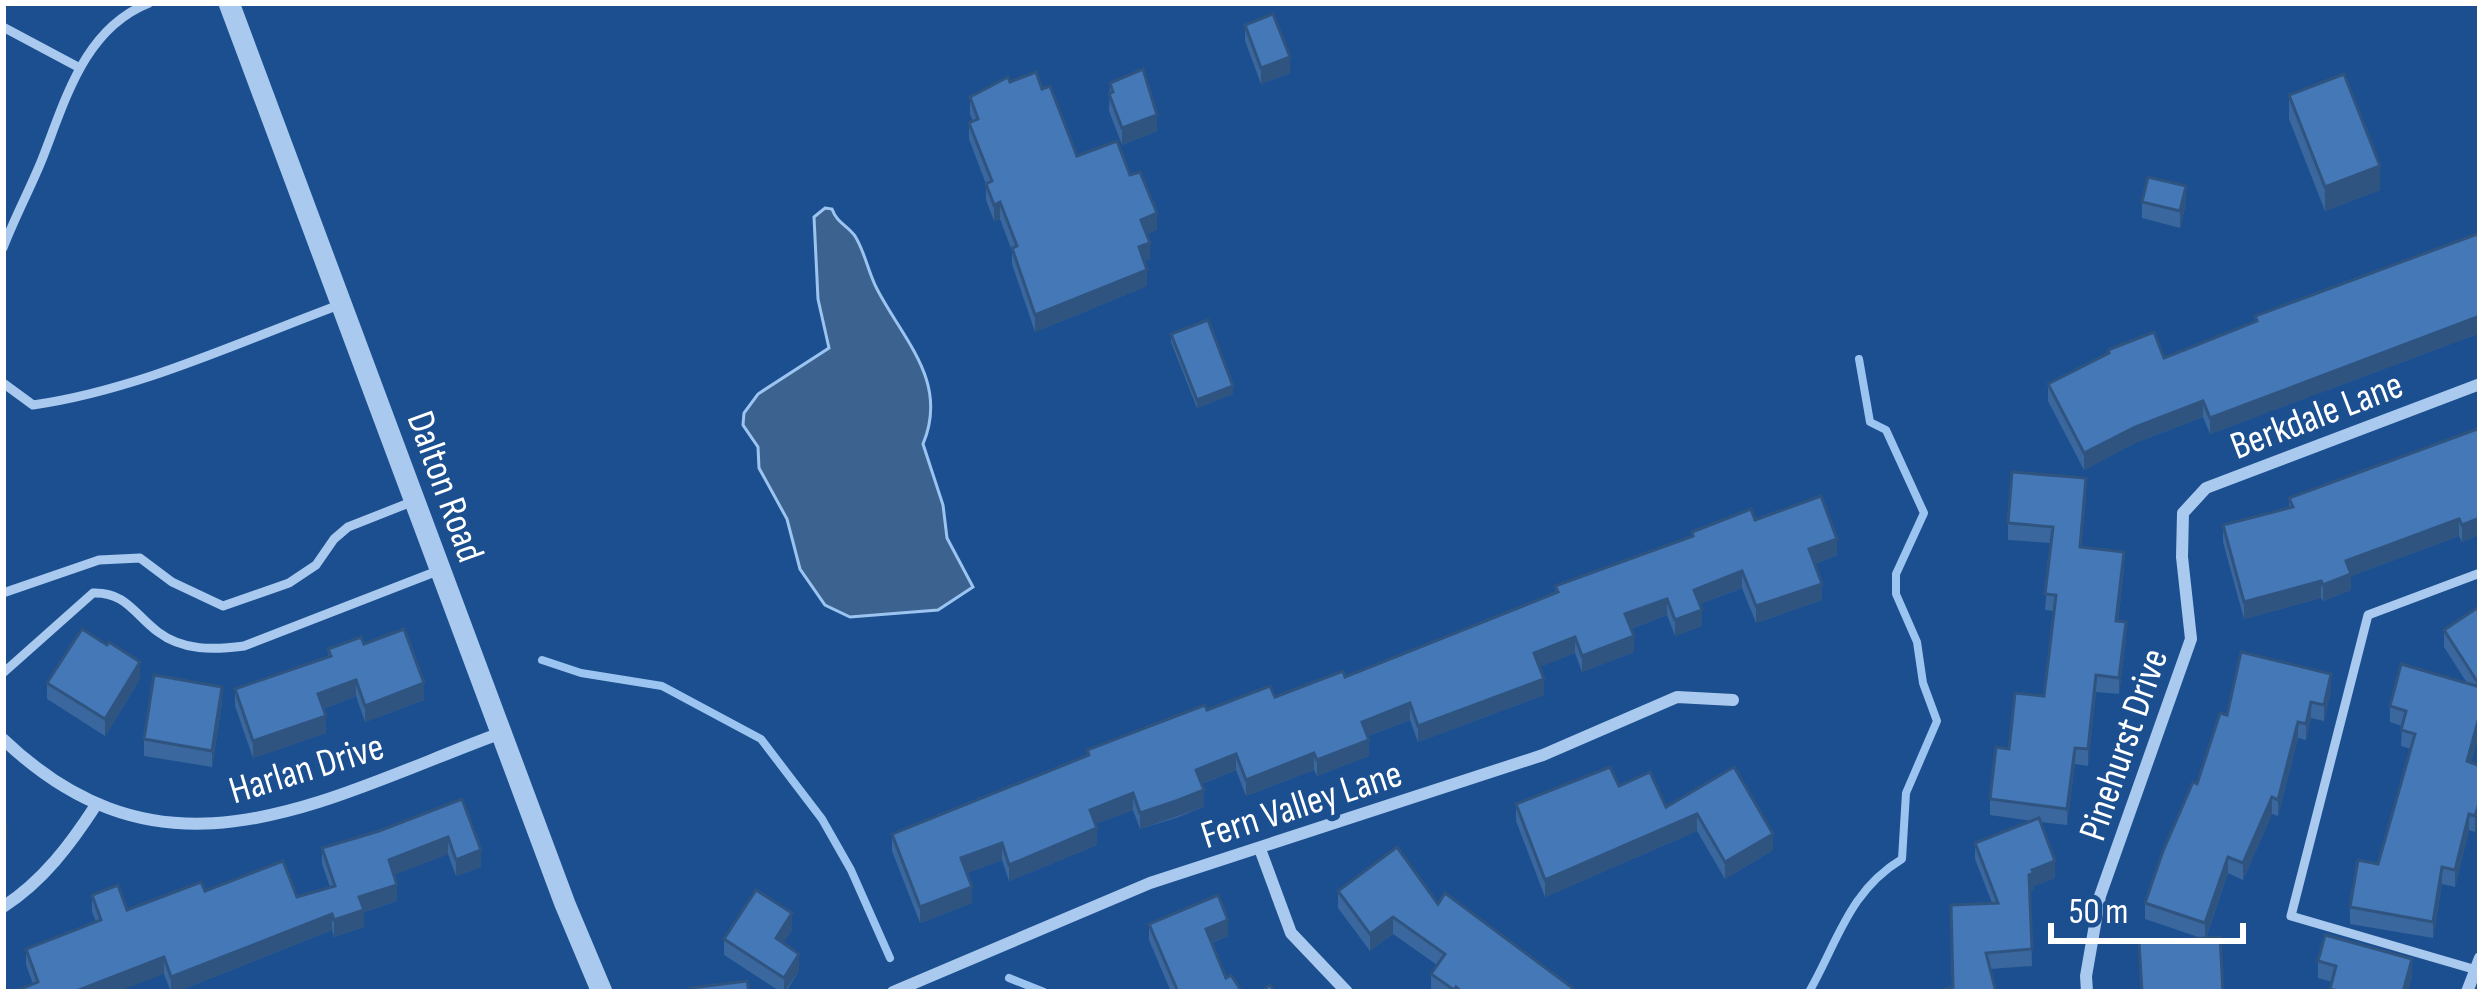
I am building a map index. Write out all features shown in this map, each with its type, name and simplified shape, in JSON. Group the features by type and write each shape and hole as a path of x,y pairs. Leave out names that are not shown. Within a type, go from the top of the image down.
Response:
{"street":[{"name":"Dalton Road","path":"230,3 602,992"},
{"name":"Berkdale Lane","path":"2183,514 2206,488 2480,384"},
{"name":"Pinehurst Drive","path":"2087,992 2100,896 2191,639 2182,556 2183,514"},
{"name":"Fern Valley Lane","path":"893,992 1150,883 1543,755 1677,697 1733,700"},
{"name":"Harlan Drive","path":"3,739 57,784 96,806 197,826 228,825 315,801 501,733"},
{"path":"3,907 28,890 72,842 96,806"},
{"path":"1259,849 1291,934 1347,992"},
{"path":"2467,992 2476,963"}],"lane":[{"path":"3,248 78,67 106,31 149,3"},
{"path":"3,27 78,67"},
{"path":"3,383 33,405 74,399 341,304"},
{"path":"3,593 99,560 140,558 172,583 223,606 289,583 316,565 348,527 414,500"},
{"path":"3,673 93,593 127,600 159,634 183,645 225,649 244,646 440,570"},
{"path":"2476,963 2291,916 2368,615 2480,574"}],"water":[{"path":"825,208 832,209 855,236 877,289 927,381 930,422 923,444 943,505 947,538 973,587 938,610 850,617 825,605 800,569 787,519 759,468 758,447 743,425 744,413 758,394 829,348 818,299 814,217"}],"building":[{"path":"1273,14 1290,57 1261,68 1245,25"},
{"path":"1143,69 1157,115 1122,128 1109,94 1113,92 1110,83"},
{"path":"1036,72 1042,89 1050,86 1077,156 1117,141 1130,175 1140,172 1157,213 1141,220 1150,243 1139,247 1147,270 1035,315 1012,248 1017,246 1000,202 994,205 986,184 992,181 969,123 978,119 970,97 1008,77 1010,82"},
{"path":"2344,74 2380,166 2325,187 2289,95"},
{"path":"2148,177 2186,186 2180,211 2142,202"},
{"path":"2480,233 2480,316 2210,418 2203,401 2084,453 2048,384 2108,350 2154,332 2164,358 2257,321 2255,316"},
{"path":"1208,320 1233,386 1197,400 1171,334"},
{"path":"2480,428 2480,518 2462,525 2459,519 2346,561 2351,574 2323,585 2321,581 2244,602 2223,525 2293,507 2289,498"},
{"path":"2012,472 2086,478 2080,547 2124,552 2116,621 2126,622 2119,678 2096,675 2088,749 2075,748 2067,809 1990,799 1996,747 2009,749 2015,693 2044,696 2056,595 2045,594 2053,527 2008,523"},
{"path":"1821,496 1837,539 1809,549 1822,584 1756,606 1742,571 1694,590 1702,610 1675,620 1667,599 1625,614 1634,636 1582,656 1575,637 1534,653 1544,679 1418,726 1410,703 1362,722 1369,740 1317,760 1314,753 1246,780 1236,754 1196,770 1204,790 1140,813 1133,793 1090,810 1097,828 1009,865 1002,843 961,858 972,887 920,907 892,834 1205,705 1207,710 1270,686 1275,697 1343,671 1345,677 1558,592 1555,586 1693,536 1692,532 1751,509 1755,520"},
{"path":"2480,606 2480,686 2444,630"},
{"path":"82,629 140,662 105,719 47,683"},
{"path":"404,629 424,683 365,706 356,680 318,694 326,716 253,741 235,689 331,656 328,649 361,637 364,644"},
{"path":"2241,652 2331,674 2324,705 2311,702 2306,724 2298,722 2278,800 2272,797 2243,863 2228,857 2205,923 2145,903 2193,782 2197,784 2220,713 2227,715"},
{"path":"2401,664 2480,687 2480,714 2467,761 2480,766 2480,801 2475,816 2469,814 2455,870 2442,867 2433,922 2350,907 2358,860 2378,864 2415,734 2401,730 2406,711 2390,706"},
{"path":"154,675 222,687 212,751 144,739"},
{"path":"1610,767 1619,786 1650,772 1666,807 1734,767 1773,834 1725,862 1697,814 1545,880 1516,804"},
{"path":"462,799 481,850 456,860 448,837 389,860 397,885 359,897 364,910 334,920 332,914 171,977 164,957 74,992 13,992 38,982 26,949 101,920 92,895 118,885 127,910 201,882 205,891 283,861 297,897 335,886 322,848"},
{"path":"2039,818 2055,861 2029,875 2032,949 1986,953 1996,992 1935,992 1953,987 1951,905 1998,903 1975,843"},
{"path":"1397,847 1438,904 1445,893 1578,992 1454,990 1431,974 1445,954 1393,917 1370,934 1338,891"},
{"path":"756,890 792,913 776,938 799,954 784,978 724,939"},
{"path":"1218,895 1228,920 1206,929 1226,978 1231,975 1242,992 1178,992 1149,924"},
{"path":"2325,935 2412,959 2403,992 2330,989 2336,966 2318,961"},
{"path":"2220,937 2223,992 2142,992 2139,942"},
{"path":"747,981 749,992 691,992 691,988"}],"waterway":[{"path":"1809,992 1857,902 1902,859 1906,793 1937,721 1923,683 1917,642 1896,594 1896,574 1924,513 1886,430 1870,422 1859,359"},
{"path":"542,660 581,673 662,686 761,739 822,819 851,870 890,958"},
{"path":"1009,978 1044,992"}]}
